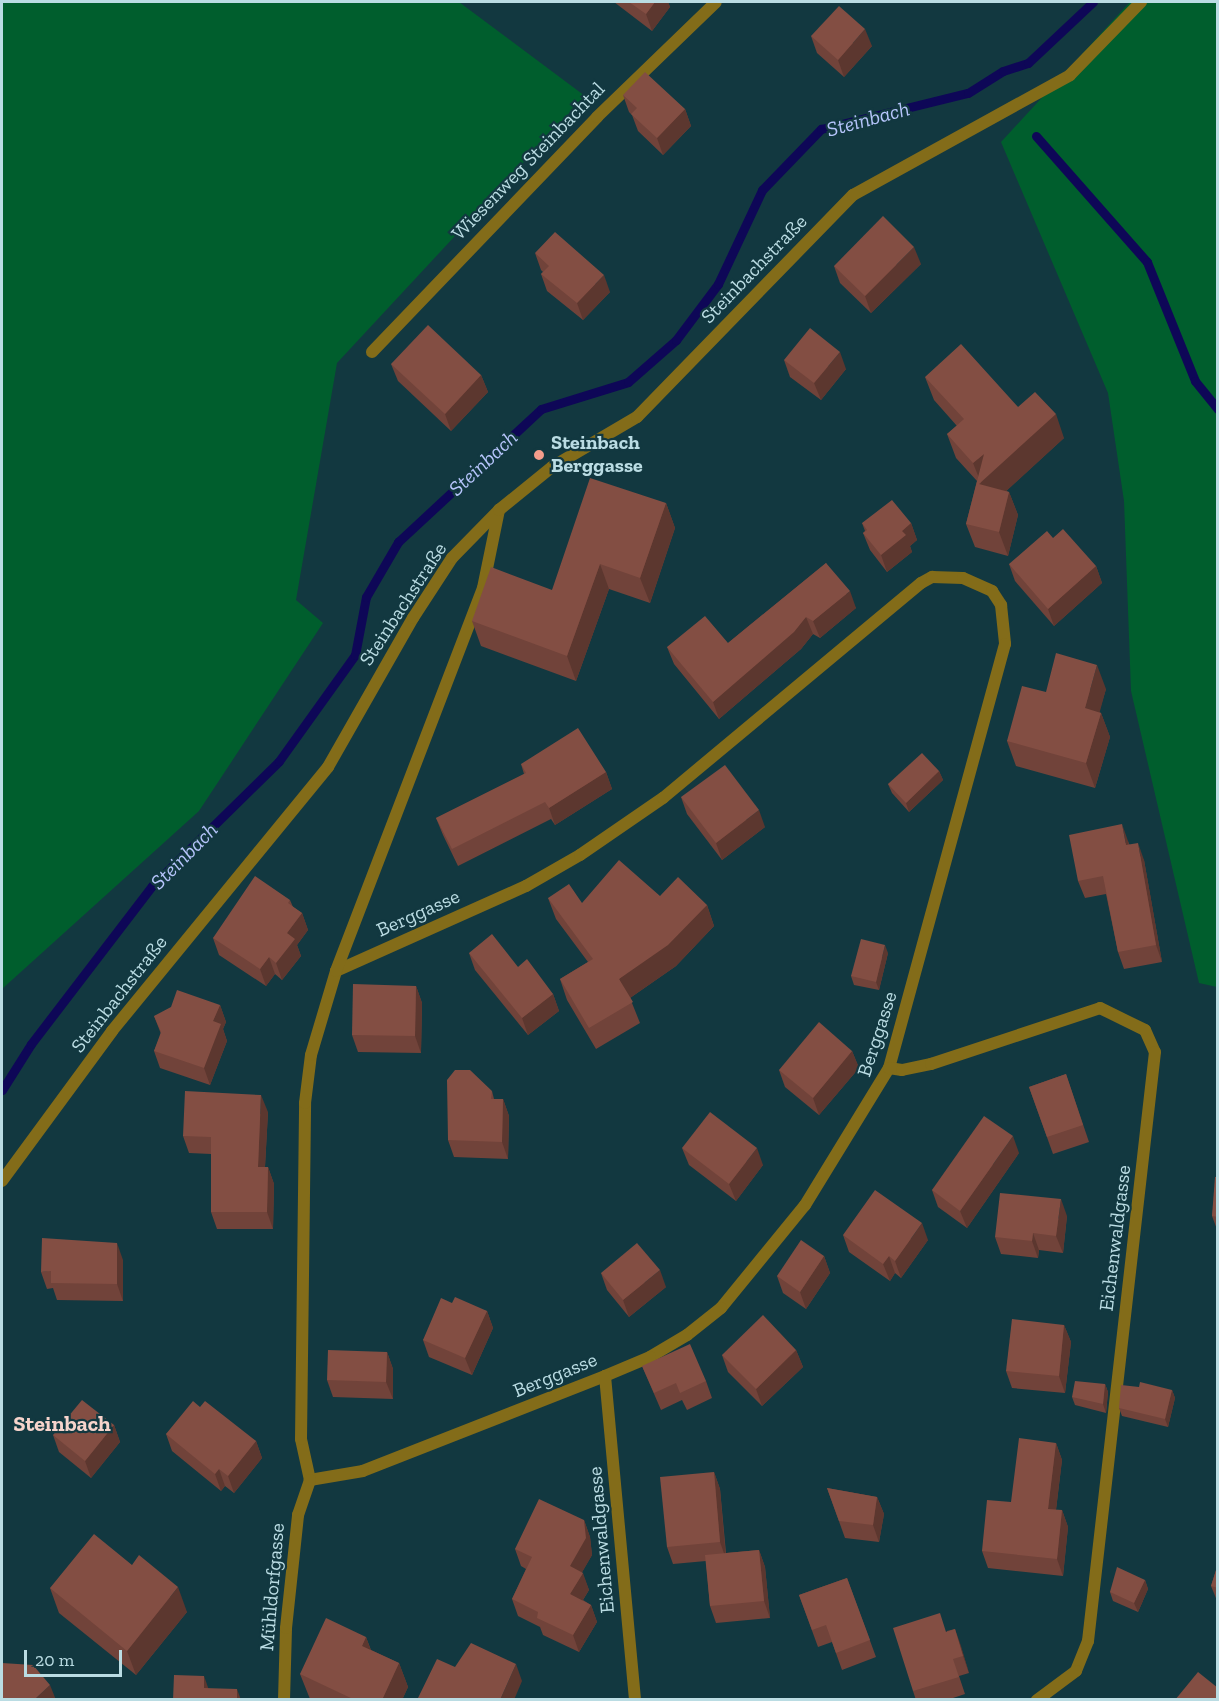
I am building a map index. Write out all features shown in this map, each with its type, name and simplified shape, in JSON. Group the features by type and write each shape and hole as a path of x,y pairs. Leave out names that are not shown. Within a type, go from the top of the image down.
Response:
{"street":[{"name":"Wiesenweg Steinbachtal","path":"372,352 597,117 716,2"},
{"name":"Steinbachstraße","path":"2,1181 112,1031 328,767 412,618 452,558 499,510 552,467 637,417 853,195 1070,75 1141,2"},
{"name":"Berggasse","path":"336,971 526,886 580,855 663,798 921,583 932,577 963,578 992,591 1001,605 1005,644 889,1068 805,1204 721,1308 650,1357 605,1376 363,1472 310,1480 301,1439 305,1103 316,1037 336,971 483,588 499,510"},
{"name":"Eichenwaldgasse","path":"889,1068 902,1070 931,1064 1100,1008 1145,1030 1155,1052 1088,1641 1076,1671 1037,1700"},
{"name":"Eichenwaldgasse","path":"605,1376 635,1700"},
{"name":"Mühldorfgasse","path":"284,1700 286,1628 298,1515 310,1480"}],"green space":[{"path":"2,2 459,2 585,96 337,363 296,600 323,623 199,811 2,989"},
{"path":"1130,2 1217,2 1217,987 1199,983 1131,691 1124,501 1108,393 1001,142"}],"building":[{"path":"629,2 655,2 646,14"},
{"path":"839,6 865,29 838,60 811,36"},
{"path":"645,72 685,109 657,138 631,114 637,108 623,95"},
{"path":"883,216 914,247 865,296 834,266"},
{"path":"555,232 604,275 577,303 541,274 549,266 535,253"},
{"path":"428,325 481,375 445,414 391,364"},
{"path":"810,328 840,352 814,383 784,360"},
{"path":"961,344 1018,407 1035,392 1056,414 979,484 1009,492 999,532 966,524 984,454 973,463 947,434 964,419 925,377"},
{"path":"590,478 666,503 640,578 600,564 567,656 472,621 491,567 552,590"},
{"path":"892,500 911,523 902,531 906,535 881,555 863,533 867,530 862,523"},
{"path":"1063,529 1096,566 1048,609 1009,564 1047,531 1053,538"},
{"path":"826,563 850,591 813,621 806,617 794,632 713,702 667,647 705,616 728,643"},
{"path":"1056,653 1097,665 1085,708 1101,713 1086,763 1007,741 1022,686 1046,692"},
{"path":"578,728 606,772 549,808 545,802 452,849 436,818 526,773 521,764"},
{"path":"922,753 939,771 906,803 888,784"},
{"path":"725,765 759,810 716,843 681,797"},
{"path":"1122,824 1126,845 1138,843 1156,945 1118,952 1103,876 1078,881 1069,835"},
{"path":"619,860 660,896 678,877 707,905 668,945 619,979 633,1002 589,1028 560,979 593,959 548,898 569,884 582,903"},
{"path":"255,876 290,900 288,903 302,913 287,933 295,939 276,963 269,957 260,969 213,938"},
{"path":"492,934 518,967 527,959 553,994 522,1018 469,953"},
{"path":"861,939 885,945 876,982 851,976"},
{"path":"353,984 416,986 415,1036 352,1035"},
{"path":"177,990 220,1005 213,1021 221,1024 204,1068 154,1051 161,1032 154,1016 171,1007"},
{"path":"819,1022 852,1051 813,1098 779,1070"},
{"path":"455,1070 470,1070 492,1091 491,1099 503,1099 502,1142 448,1140 447,1080"},
{"path":"1066,1074 1083,1125 1047,1137 1029,1087"},
{"path":"185,1091 261,1095 258,1167 268,1167 267,1212 211,1212 211,1137 183,1136"},
{"path":"710,1112 757,1148 729,1184 682,1148"},
{"path":"984,1116 1013,1136 960,1211 932,1190"},
{"path":"1215,1177 1218,1177 1218,1217 1212,1216"},
{"path":"875,1190 922,1223 895,1261 889,1256 883,1264 843,1235"},
{"path":"1000,1193 1061,1199 1056,1236 1033,1233 1032,1241 995,1237"},
{"path":"42,1238 117,1243 117,1284 51,1283 51,1271 41,1272"},
{"path":"801,1240 824,1256 800,1292 777,1276"},
{"path":"637,1243 660,1270 623,1300 601,1273"},
{"path":"455,1297 487,1311 465,1358 423,1340 441,1298 452,1303"},
{"path":"763,1315 796,1350 756,1389 722,1355"},
{"path":"1012,1319 1064,1325 1059,1376 1006,1371"},
{"path":"690,1344 706,1381 680,1393 676,1383 654,1393 642,1366"},
{"path":"328,1350 387,1352 386,1382 327,1380"},
{"path":"1075,1381 1105,1384 1103,1404 1072,1397"},
{"path":"1140,1382 1172,1390 1165,1419 1119,1408 1121,1385 1139,1387"},
{"path":"82,1400 114,1425 85,1461 53,1435"},
{"path":"193,1401 200,1407 205,1401 256,1441 228,1476 219,1469 215,1474 166,1434"},
{"path":"1019,1438 1056,1443 1048,1509 1062,1510 1057,1559 982,1551 987,1500 1011,1502"},
{"path":"714,1472 720,1542 667,1547 660,1477"},
{"path":"827,1488 877,1497 873,1525 839,1521"},
{"path":"539,1499 584,1520 586,1538 570,1566 583,1573 570,1594 591,1605 573,1635 537,1618 538,1612 512,1599 532,1557 515,1549"},
{"path":"94,1534 132,1565 139,1555 178,1587 127,1651 50,1588"},
{"path":"759,1550 764,1601 710,1606 705,1555"},
{"path":"1218,1564 1218,1588 1211,1586"},
{"path":"1117,1567 1145,1580 1134,1603 1110,1592"},
{"path":"847,1578 870,1640 836,1653 826,1625 812,1630 799,1595"},
{"path":"940,1613 946,1632 955,1629 963,1656 953,1659 959,1677 913,1691 893,1628"},
{"path":"326,1618 366,1637 362,1646 399,1663 382,1700 355,1700 300,1674"},
{"path":"471,1643 516,1664 500,1700 422,1700 418,1698 437,1659 455,1667"},
{"path":"2,1663 33,1665 50,1685 34,1700 2,1700"},
{"path":"1198,1672 1218,1688 1218,1700 1175,1700"},
{"path":"174,1675 204,1676 204,1688 237,1689 237,1700 173,1700"}],"waterway":[{"name":"Steinbach","path":"2,1090 31,1044 152,886 279,761 355,655 366,597 398,542 541,409 628,382 676,340 718,284 762,190 821,129 968,93 1003,71 1028,63 1093,2"},
{"path":"1036,136 1147,262 1195,381 1218,409"}],"place":[{"name":"Steinbach Berggasse","path":"539,455"}],"district":[{"name":"Steinbach","path":"62,1424"}]}
